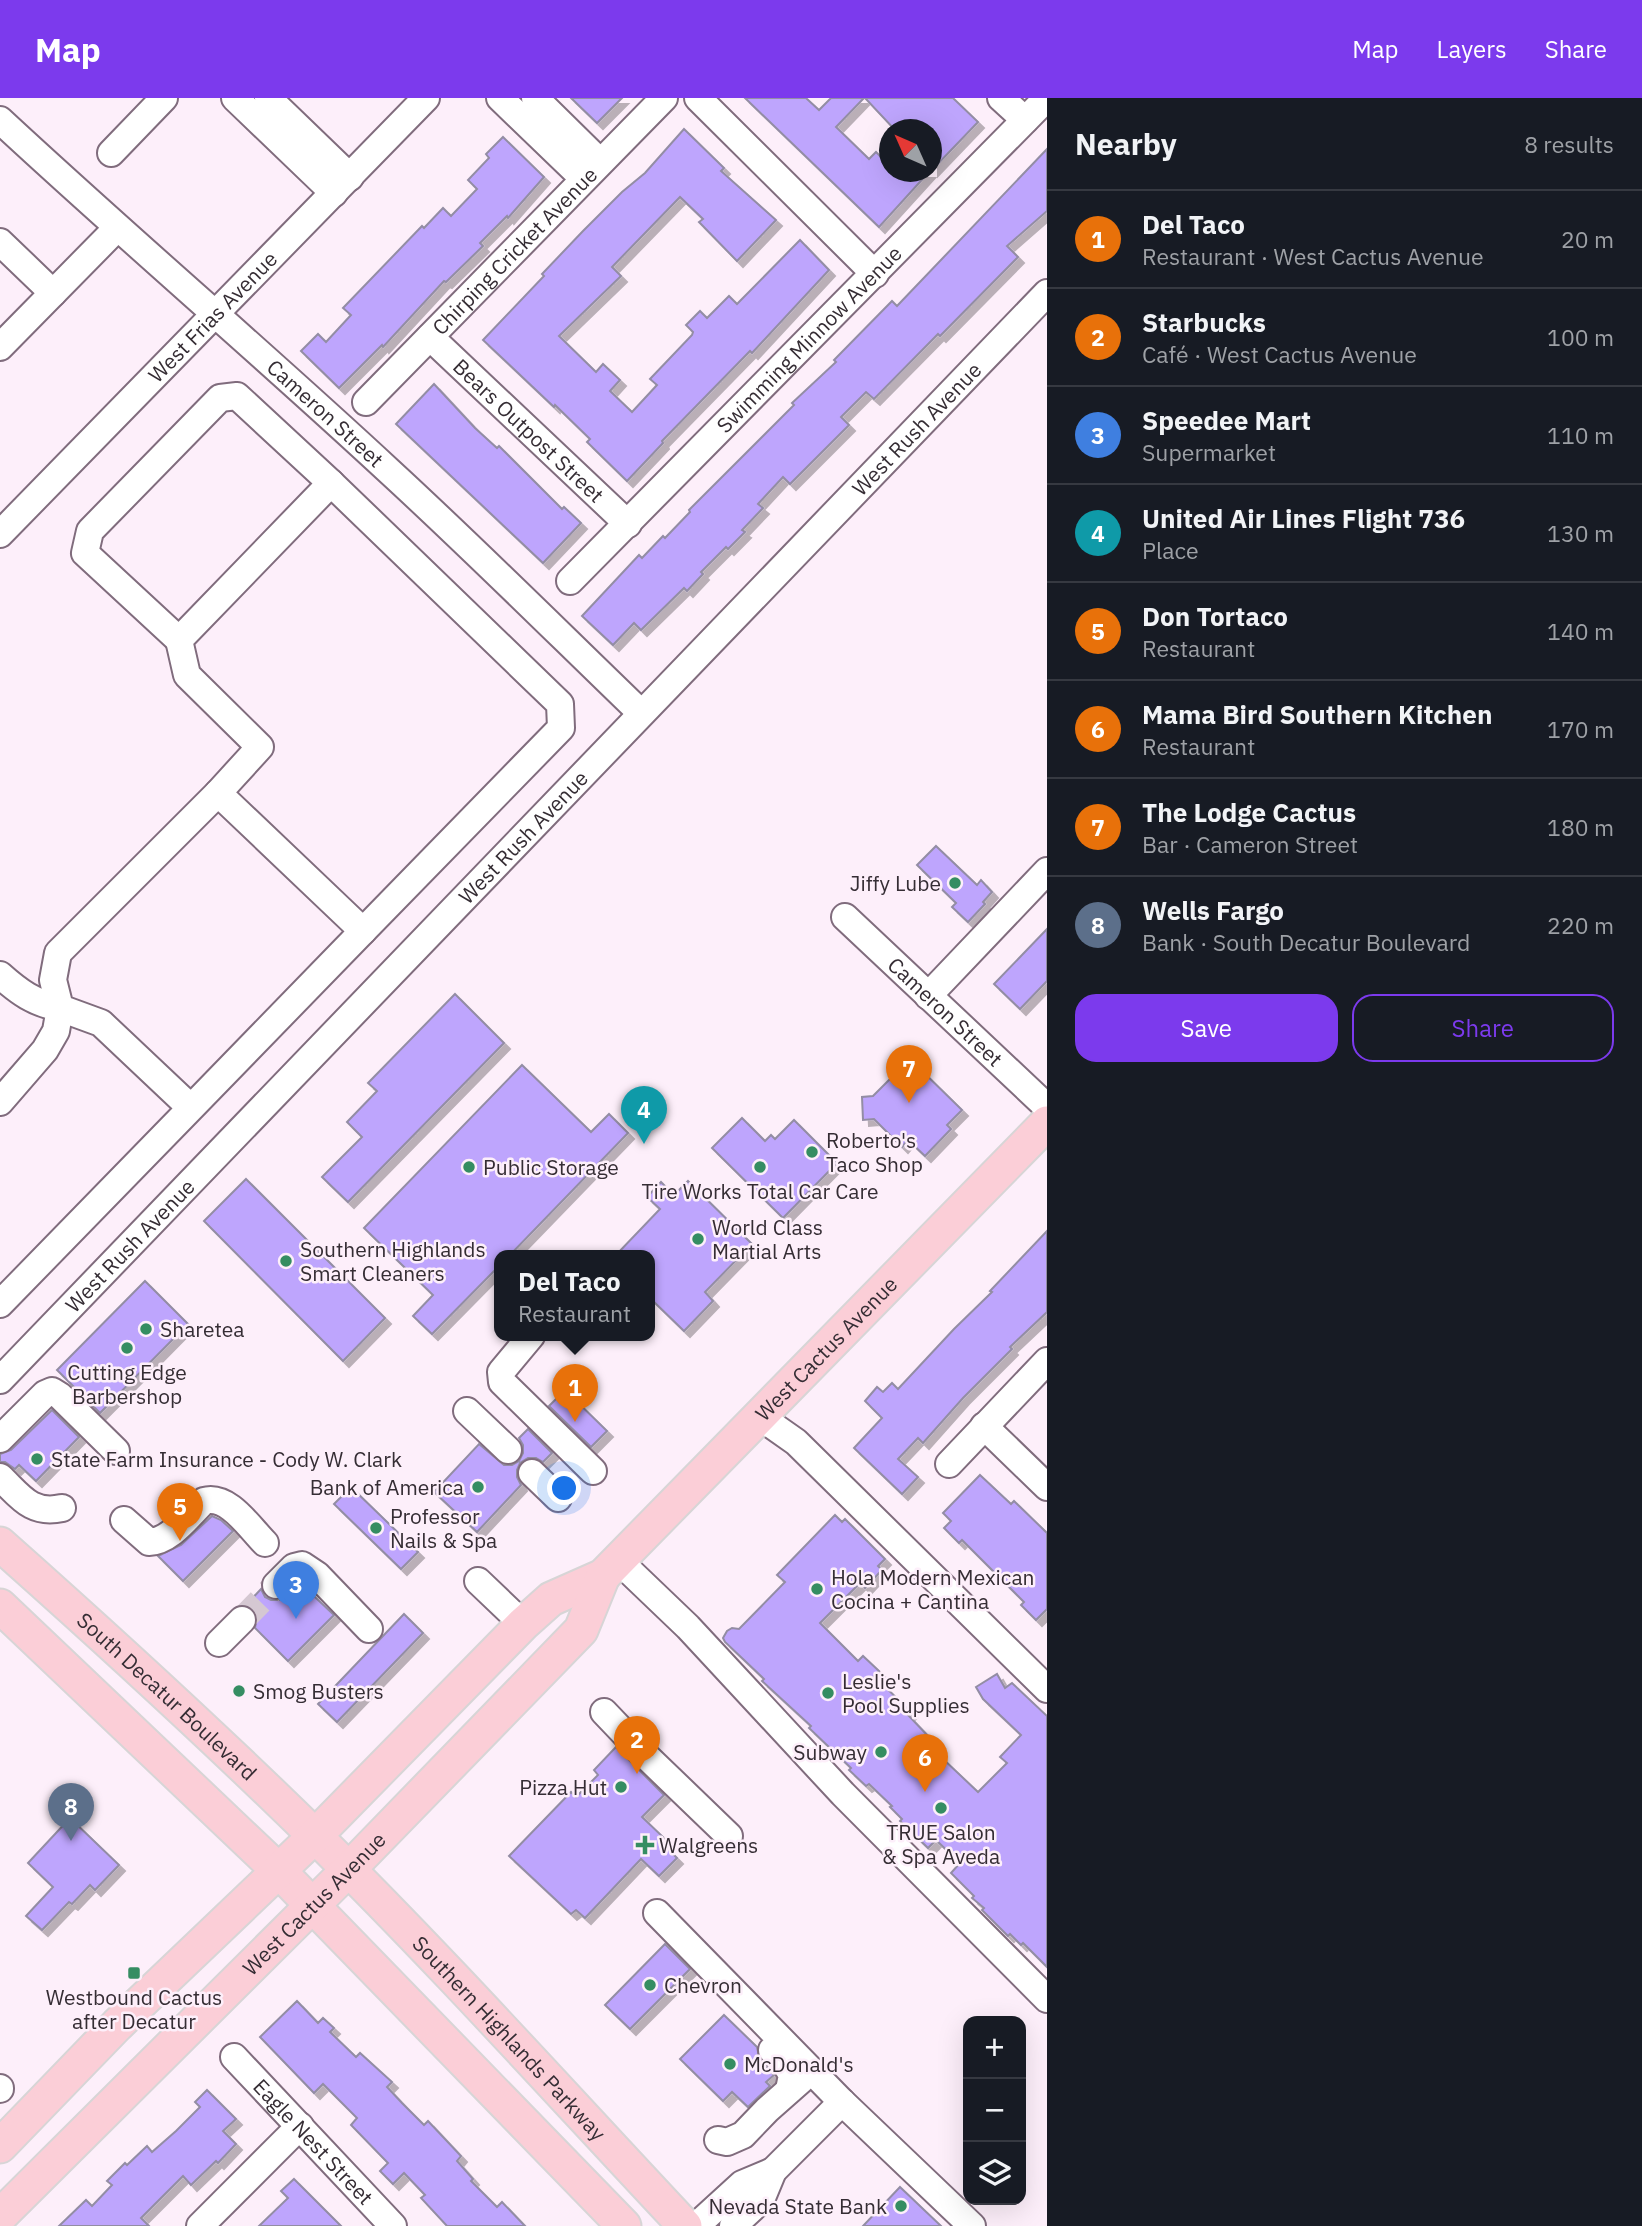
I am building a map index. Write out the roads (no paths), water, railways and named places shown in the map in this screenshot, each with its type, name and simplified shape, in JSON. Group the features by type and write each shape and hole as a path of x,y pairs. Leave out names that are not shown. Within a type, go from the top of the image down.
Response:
{"main road":[{"name":"West Cactus Avenue","path":"0,2146 117,2025 296,1888 331,1853 523,1624 551,1599 610,1568 1047,1123"},
{"name":"South Decatur Boulevard","path":"0,1544 141,1670 331,1853"},
{"name":"West Cactus Avenue","path":"0,2216 296,1888 331,1853 582,1630 610,1568"},
{"path":"0,1606 296,1888 624,2226"},
{"name":"Southern Highlands Parkway","path":"331,1853 525,2054 685,2226"}],"street":[{"path":"111,153 164,98"},
{"name":"West Frias Avenue","path":"0,534 426,98"},
{"path":"500,98 546,126 592,171"},
{"path":"536,98 546,126"},
{"name":"Chirping Cricket Avenue","path":"366,402 664,98"},
{"path":"698,98 875,274"},
{"path":"1002,98 1025,120"},
{"name":"Swimming Minnow Avenue","path":"570,581 1047,98"},
{"path":"254,102 342,185"},
{"name":"Cameron Street","path":"0,120 390,472 641,713"},
{"path":"0,347 117,228"},
{"path":"0,242 53,293"},
{"name":"West Rush Avenue","path":"0,1380 1047,293"},
{"name":"Bears Outpost Street","path":"430,337 628,524"},
{"path":"0,1101 45,1049 56,1031 60,1008 53,980 58,953 218,793 260,747 187,675 178,640 85,553 90,531 220,398 237,396 561,704 561,728 0,1304"},
{"path":"178,640 331,483"},
{"path":"218,793 363,931"},
{"path":"928,996 1047,872"},
{"name":"Cameron Street","path":"845,917 1047,1107"},
{"path":"0,975 24,996 101,1023 191,1108"},
{"path":"527,1341 501,1372 502,1382 593,1471"},
{"path":"949,1464 1047,1361"},
{"path":"0,1439 45,1394 52,1391 116,1451"},
{"path":"467,1411 508,1450"},
{"path":"759,1416 796,1442 1047,1689"},
{"path":"984,1426 1047,1487"},
{"path":"532,1473 558,1498"},
{"path":"0,1477 25,1501 41,1511 62,1508"},
{"path":"124,1520 149,1542 158,1541 167,1536 204,1501 212,1499 226,1505 265,1543"},
{"path":"276,1585 294,1567 302,1565 317,1576 369,1629"},
{"path":"610,1568 688,1627 843,1794 1047,1999"},
{"path":"478,1581 523,1624"},
{"path":"219,1643 242,1620"},
{"path":"604,1712 729,1836"},
{"path":"657,1913 842,2102 972,2226"},
{"path":"698,1981 785,2063 792,2075 789,2090"},
{"name":"Eagle Nest Street","path":"234,2057 393,2226"},
{"path":"718,2140 727,2142 743,2135 812,2071"},
{"path":"696,2226 742,2184 773,2171 842,2102"},
{"path":"200,2226 300,2126"},
{"path":"733,2226 761,2200 773,2171"}],"tunnel":[{"path":"242,1620 276,1585"}],"place":[{"name":"Jiffy Lube","path":"955,883"},
{"name":"The Lodge Cactus","path":"909,1103"},
{"name":"United Air Lines Flight 736","path":"644,1144"},
{"name":"Roberto's Taco Shop","path":"812,1152"},
{"name":"Public Storage","path":"469,1167"},
{"name":"Tire Works Total Car Care","path":"760,1167"},
{"name":"World Class Martial Arts","path":"698,1239"},
{"name":"Southern Highlands Smart Cleaners","path":"286,1261"},
{"name":"Sharetea","path":"146,1329"},
{"name":"Cutting Edge Barbershop","path":"127,1348"},
{"name":"Del Taco","path":"575,1422"},
{"name":"State Farm Insurance - Cody W. Clark","path":"37,1459"},
{"name":"Bank of America","path":"478,1487"},
{"name":"Professor Nails & Spa","path":"376,1528"},
{"name":"Don Tortaco","path":"180,1541"},
{"name":"Hola Modern Mexican Cocina + Cantina","path":"817,1589"},
{"name":"Speedee Mart","path":"296,1619"},
{"name":"Smog Busters","path":"239,1691"},
{"name":"Leslie's Pool Supplies","path":"828,1693"},
{"name":"Subway","path":"881,1752"},
{"name":"Starbucks","path":"637,1774"},
{"name":"Pizza Hut","path":"621,1787"},
{"name":"Mama Bird Southern Kitchen","path":"925,1792"},
{"name":"TRUE Salon & Spa Aveda","path":"941,1808"},
{"name":"Wells Fargo","path":"71,1841"},
{"name":"Walgreens","path":"645,1845"},
{"name":"Westbound Cactus after Decatur","path":"134,1973"},
{"name":"Chevron","path":"650,1985"},
{"name":"McDonald's","path":"730,2064"},
{"name":"Nevada State Bank","path":"901,2206"}]}
